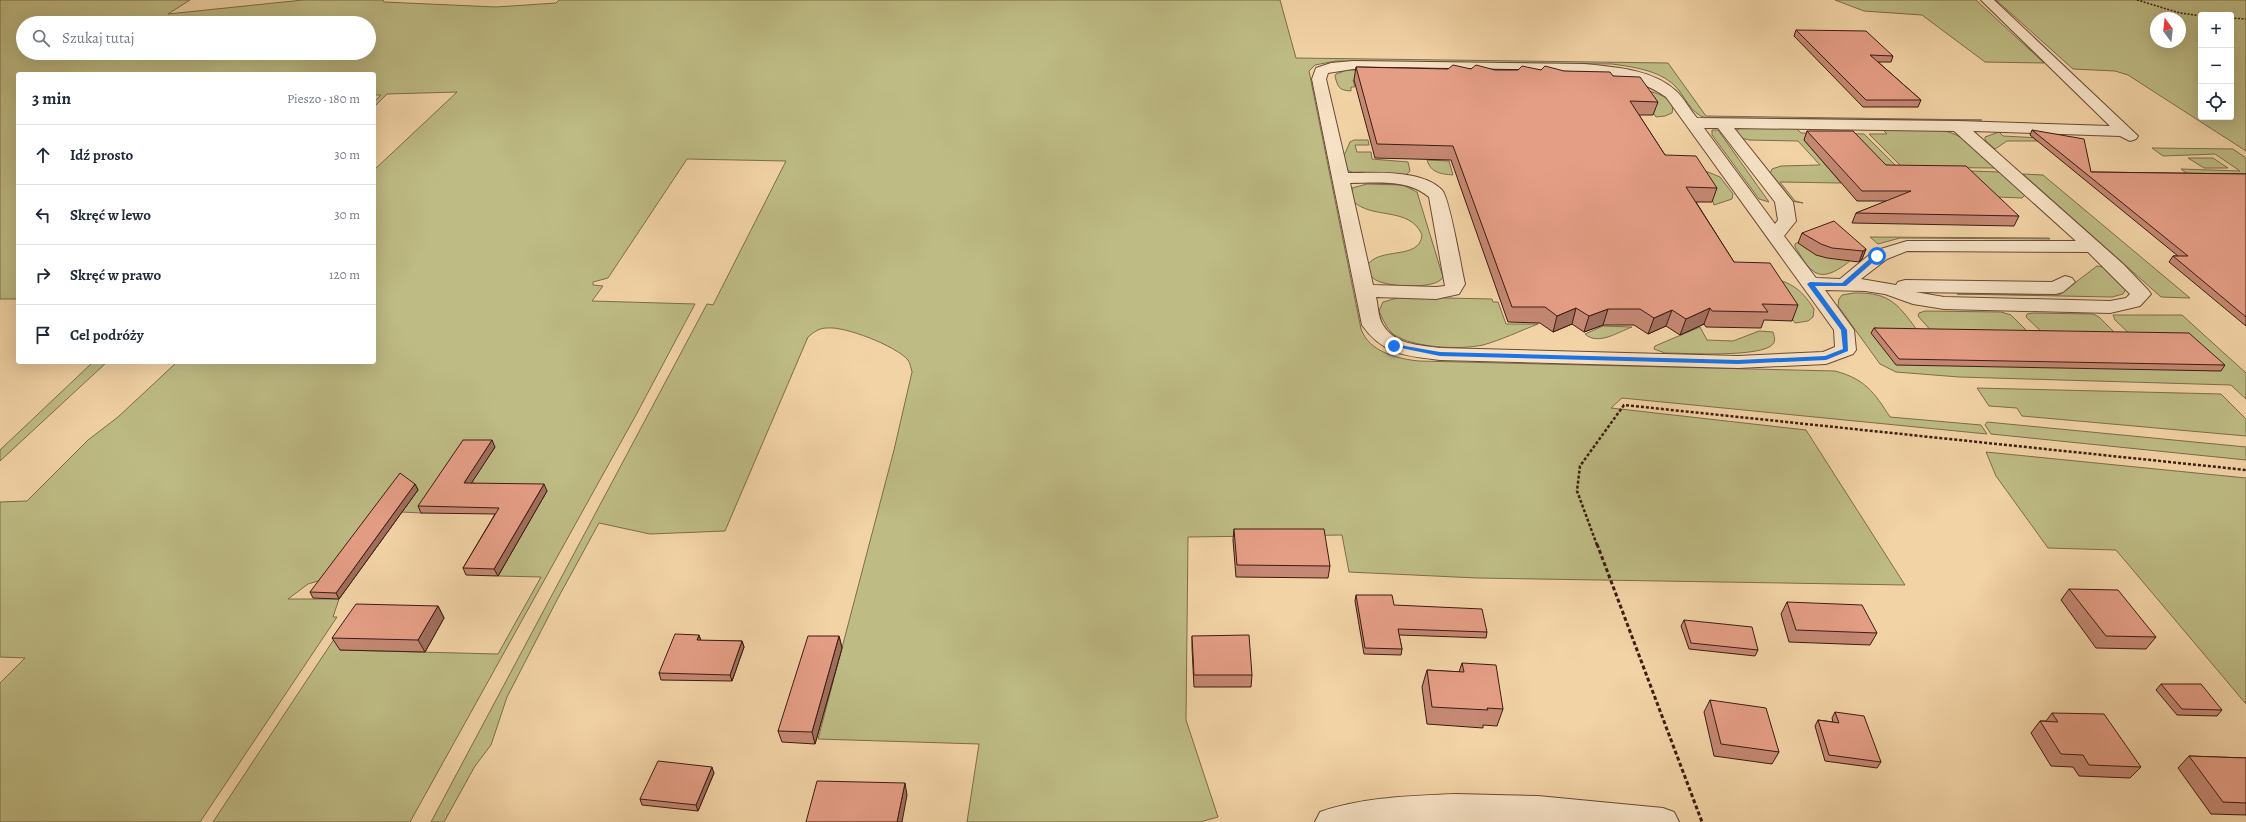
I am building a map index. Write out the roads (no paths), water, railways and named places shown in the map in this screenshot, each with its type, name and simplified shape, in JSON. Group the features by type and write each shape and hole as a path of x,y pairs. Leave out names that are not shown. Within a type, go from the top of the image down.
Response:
{"street":[{"path":"1691,123 1958,126 2128,135 1987,0"},
{"path":"1353,65 1584,68 1617,71 1639,76 1659,85 1671,94 1691,123 1844,330 1846,350 1826,358 1738,362 1440,354 1413,351 1394,346 1382,338 1372,325 1319,79 1321,72 1331,67 1353,65"},
{"path":"1722,123 1784,202 1787,222 1775,235"},
{"path":"1865,285 1889,289 1913,298 1944,303 2110,306 2133,302 2141,294 2092,247 1958,126"},
{"path":"1341,178 1402,180 1415,182 1427,187 1435,193 1441,206 1455,284 1452,290 1436,293 1364,291"},
{"path":"1844,285 1877,256 1892,248 1907,246 2092,247"},
{"path":"1810,284 2056,288 2065,282"},
{"path":"1331,822 1431,808 1501,807 1601,814 1663,822"}]}
